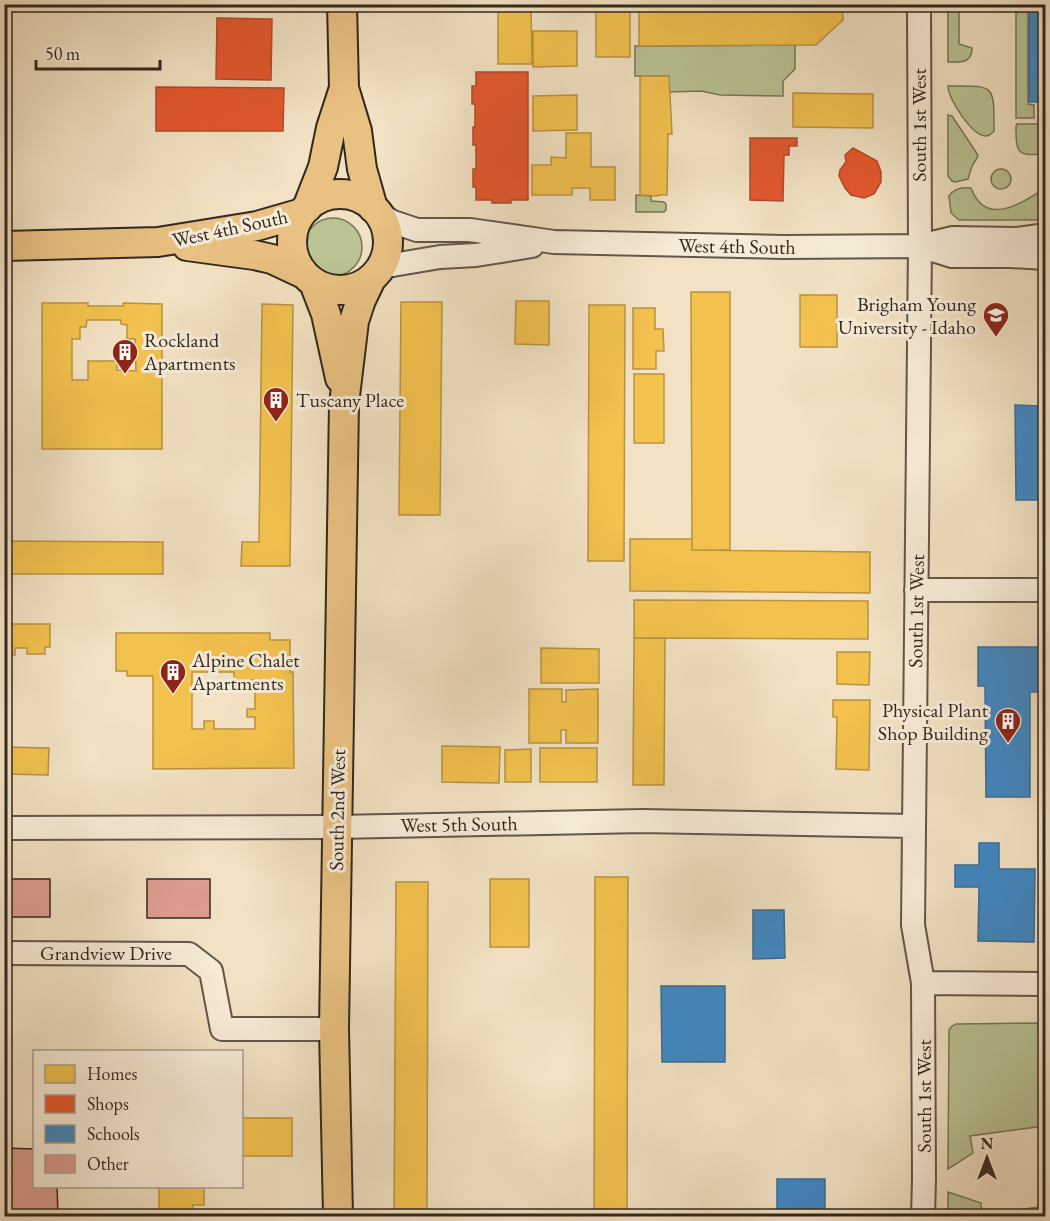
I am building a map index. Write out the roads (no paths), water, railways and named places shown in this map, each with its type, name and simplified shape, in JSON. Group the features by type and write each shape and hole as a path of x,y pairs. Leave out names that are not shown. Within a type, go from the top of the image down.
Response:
{"main road":[{"path":"342,4 344,88 357,131 362,169 376,211 385,226 388,240 387,254 376,273 358,287 343,290 328,289 309,278 296,263 292,250 292,237 323,167 331,128 344,88"},
{"path":"304,210 316,201 328,196 340,195 352,196 364,201 376,211"},
{"name":"West 4th South","path":"4,246 158,242 248,228 304,210"},
{"name":"West 4th South","path":"158,242 273,259 309,278"},
{"name":"South 2nd West","path":"338,1216 334,1029 344,404 354,321 361,300 376,273"},
{"name":"South 2nd West","path":"309,278 321,298 329,326 344,404"}],"street":[{"name":"South 1st West","path":"919,4 920,246 913,925 923,982 923,1216"},
{"name":"West 4th South","path":"376,211 393,222 417,230 470,230 554,242 784,247 920,246"},
{"path":"920,246 953,238 1016,239 1046,235"},
{"name":"West 4th South","path":"376,273 434,258 476,255 554,242"},
{"path":"920,246 952,256 1046,258"},
{"path":"916,590 1046,590"},
{"name":"West 5th South","path":"4,828 337,827 642,821 913,826"},
{"name":"Grandview Drive","path":"4,953 189,954 211,971 222,1029 334,1029"},
{"path":"923,982 1046,984"}],"place":[{"name":"Brigham Young University - Idaho","path":"996,338"},
{"name":"Rockland Apartments","path":"125,375"},
{"name":"Tuscany Place","path":"276,423"},
{"name":"Alpine Chalet Apartments","path":"173,695"},
{"name":"Physical Plant Shop Building","path":"1008,744"}]}
